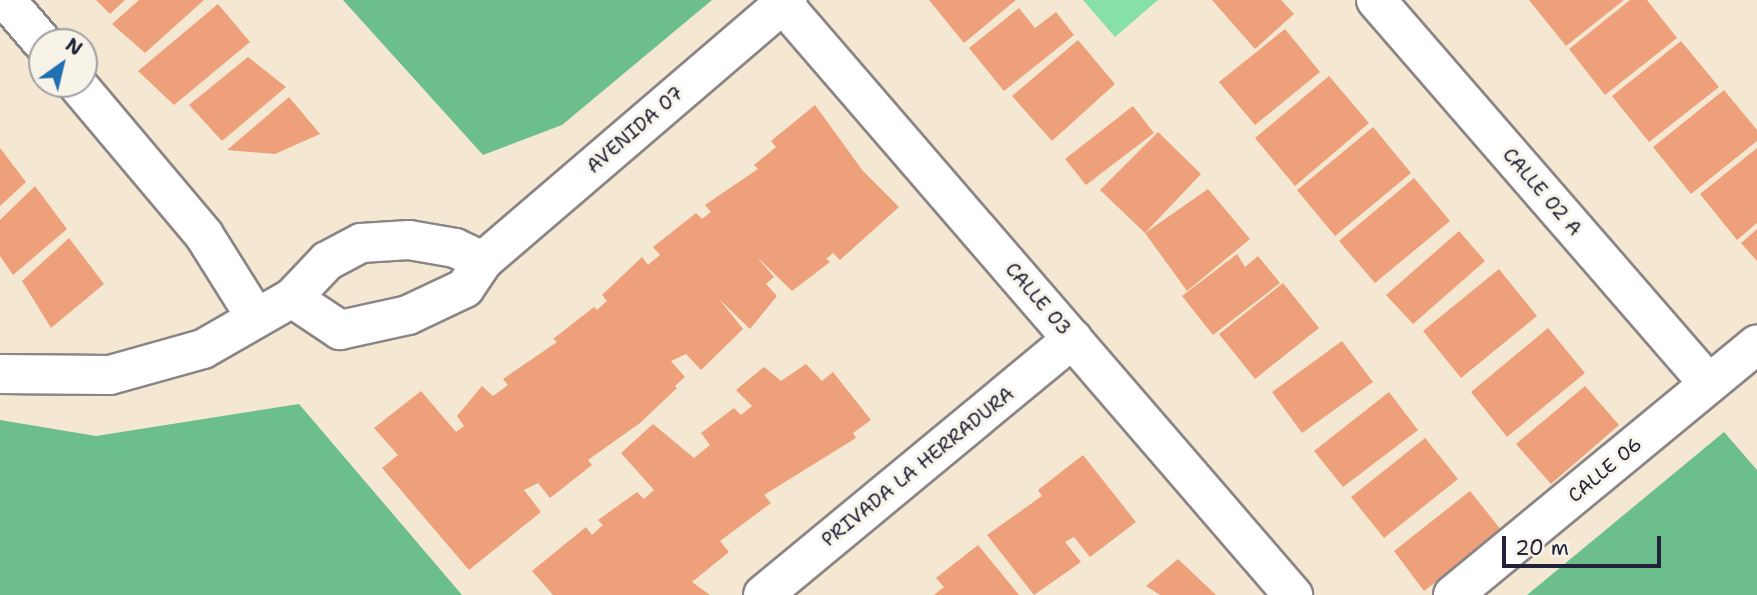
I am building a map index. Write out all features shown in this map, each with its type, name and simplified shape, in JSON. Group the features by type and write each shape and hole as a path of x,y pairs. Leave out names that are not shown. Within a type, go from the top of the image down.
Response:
{"street":[{"path":"6,0 30,28"},
{"name":"CALLE 02 A","path":"1376,0 1709,384"},
{"name":"AVENIDA 07","path":"292,298 340,330 408,315 465,288 483,261 785,2"},
{"name":"CALLE 03","path":"785,2 1293,595"},
{"path":"89,98 204,235 257,318"},
{"path":"0,374 110,375 203,349 292,298 327,261 361,243 410,240 455,248 483,261"},
{"name":"PRIVADA LA HERRADURA","path":"763,595 1073,339"},
{"name":"CALLE 06","path":"1453,595 1757,344"}],"green space":[{"path":"343,0 712,0 562,125 483,155"},
{"path":"1083,0 1158,0 1115,37"},
{"path":"299,404 462,595 0,595 0,420 96,436"},
{"path":"1724,432 1757,470 1757,595 1527,595"}],"building":[{"path":"96,0 125,0 110,14"},
{"path":"139,0 204,0 145,53 112,24"},
{"path":"929,0 1016,0 964,43"},
{"path":"1212,0 1281,0 1294,14 1255,49"},
{"path":"1529,0 1624,0 1566,46"},
{"path":"1630,0 1647,0 1677,38 1605,95 1569,49"},
{"path":"218,4 250,42 174,105 138,71"},
{"path":"1019,8 1035,28 1056,12 1074,35 1004,91 969,48"},
{"path":"1285,29 1320,72 1255,125 1219,82"},
{"path":"1078,40 1115,84 1052,141 1012,96"},
{"path":"1681,41 1719,87 1649,142 1612,96"},
{"path":"248,57 286,87 222,141 189,105"},
{"path":"1329,76 1369,123 1295,186 1255,138"},
{"path":"1724,90 1757,130 1757,141 1691,194 1653,147"},
{"path":"289,97 320,134 275,154 227,150"},
{"path":"815,105 863,171 899,207 840,260 833,253 826,259 830,262 792,291 757,257 774,277 766,284 777,296 750,329 719,299 743,329 701,370 686,354 671,361 685,377 675,386 677,388 640,423 588,460 592,465 550,498 538,483 524,490 541,512 469,570 382,468 398,455 374,428 421,391 456,432 464,426 457,416 482,386 493,396 508,385 503,379 557,342 553,339 594,307 597,310 607,301 602,295 642,257 648,265 660,255 653,247 696,213 702,219 711,212 705,205 758,169 754,165 776,147 771,141"},
{"path":"1133,106 1154,133 1086,185 1065,159"},
{"path":"1373,127 1411,173 1335,236 1297,190"},
{"path":"1158,132 1201,174 1145,233 1100,190"},
{"path":"0,148 26,182 0,206"},
{"path":"1757,148 1757,223 1737,240 1700,194"},
{"path":"1414,178 1450,221 1375,283 1339,241"},
{"path":"35,186 67,229 13,275 0,256 0,220"},
{"path":"1208,189 1250,239 1187,291 1145,233"},
{"path":"1757,229 1757,261 1741,243"},
{"path":"1459,231 1485,261 1413,324 1386,295"},
{"path":"69,238 104,284 51,328 22,281"},
{"path":"1237,254 1245,267 1258,256 1280,283 1213,335 1182,296"},
{"path":"1499,269 1537,316 1461,378 1423,331"},
{"path":"1283,283 1319,328 1255,379 1219,334"},
{"path":"1548,328 1585,373 1507,437 1471,392"},
{"path":"1342,341 1373,382 1302,433 1272,392"},
{"path":"806,364 822,381 833,372 871,420 853,433 856,438 764,495 771,503 720,541 729,552 692,582 710,595 553,595 532,571 586,527 592,535 603,525 598,520 637,492 644,499 654,490 621,453 653,424 694,458 710,445 701,433 734,408 741,415 752,406 736,390 764,367 781,381"},
{"path":"1585,386 1619,425 1551,484 1516,444"},
{"path":"1389,392 1418,430 1343,487 1314,451"},
{"path":"1425,438 1458,479 1384,538 1351,497"},
{"path":"1083,455 1136,522 1090,557 1074,537 1065,542 1081,562 1034,595 987,535 1042,496 1038,490"},
{"path":"1470,491 1502,531 1424,591 1394,551"},
{"path":"978,545 1019,595 934,595 944,587 936,578"},
{"path":"1178,559 1216,595 1160,595 1146,586"}]}
